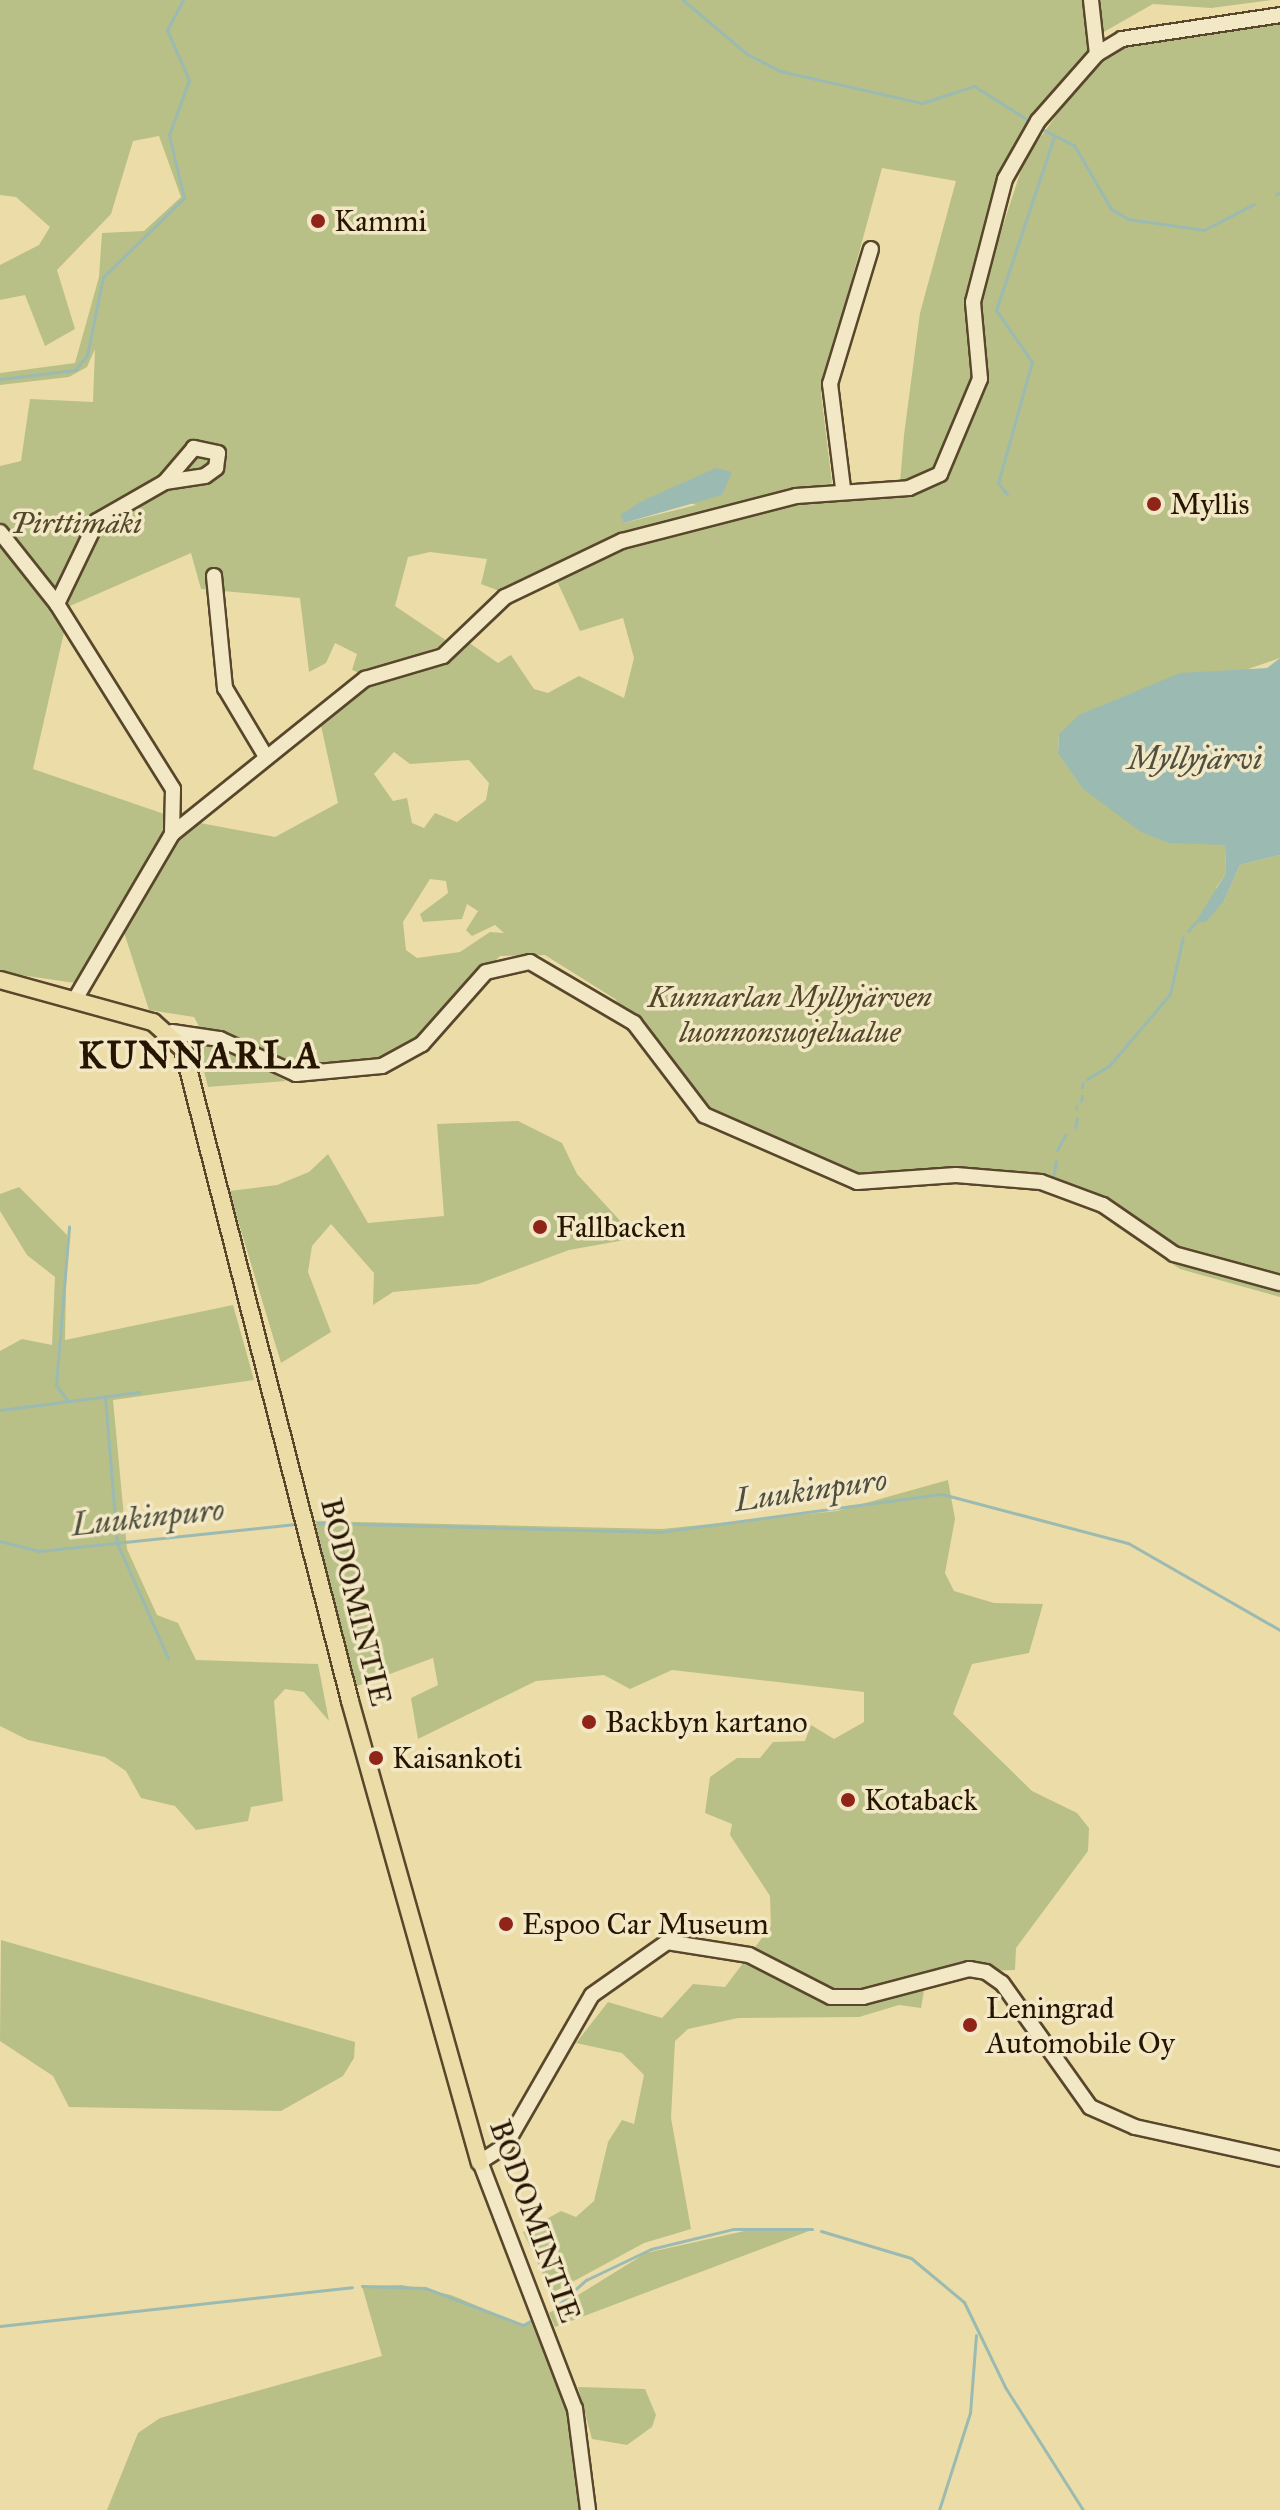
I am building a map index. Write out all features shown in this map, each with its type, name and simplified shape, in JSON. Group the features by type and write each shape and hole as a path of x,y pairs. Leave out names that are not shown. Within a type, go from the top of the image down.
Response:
{"main road":[{"path":"0,980 77,996 172,1032"},
{"name":"BODOMINTIE","path":"172,1032 186,1059 350,1701 480,2162"}],"street":[{"path":"1091,0 1097,54"},
{"path":"77,996 172,834 265,755 365,679 443,656 505,597 604,549 843,488 919,486 947,465 980,379 973,302 1005,179 1038,121 1097,54 1142,32 1280,15"},
{"path":"843,488 830,384 871,249"},
{"path":"57,604 97,521 165,482"},
{"path":"0,532 57,604 173,789 172,834"},
{"path":"214,576 225,688 265,755"},
{"path":"172,1032 220,1039 296,1074 382,1066 422,1044 486,972 530,962 634,1023 704,1115 857,1182 956,1175 1041,1182 1103,1205 1174,1254 1280,1283"},
{"path":"480,2162 505,2146 592,1995 674,1940 749,1955 831,1997 986,1972 1002,1983 1090,2107 1135,2127 1280,2159"},
{"name":"BODOMINTIE","path":"480,2162 575,2409 588,2510"}],"green space":[{"name":"Pirttimäki","path":"0,0 1088,0 1093,49 1033,117 1000,177 969,290 971,390 936,470 925,478 900,483 920,313 956,181 882,168 821,393 832,483 620,535 502,592 481,584 487,559 430,552 408,557 395,606 450,643 362,674 352,670 357,654 335,643 326,663 309,672 300,598 201,589 191,553 70,606 33,769 176,818 75,983 0,972 0,466 21,461 30,399 93,402 95,349 87,367 69,377 0,385 0,373 75,363 99,277 102,233 144,231 181,197 159,136 133,141 111,214 57,270 75,329 45,346 25,295 0,300 0,265 39,245 50,227 16,197 0,195","holes":["665,493 696,505 624,523 642,501"]},
{"path":"1101,0 1272,0 1211,8 1153,4 1102,33"},
{"name":"Kunnarlan Myllyjärven luonnonsuojelualue","path":"1280,20 1280,658 1059,734 1058,752 1082,788 1225,845 1226,873 1216,888 1224,901 1240,865 1280,855 1280,1297 1180,1269 1113,1224 1122,1218 1034,1181 860,1182 716,1119 615,999 545,955 500,956 420,1038 370,1064 293,1070 201,1030 194,1017 149,1010 121,923 171,849 195,822 275,837 338,803 320,721 368,684 446,661 468,642 498,663 511,655 534,689 548,693 579,676 624,698 634,658 623,618 580,631 556,579 653,538 759,508 843,494 914,494 944,478 982,393 978,302 1025,158 1078,86 1124,43","holes":["394,752 410,764 469,760 489,783 486,800 457,822 435,813 424,828 412,823 407,798 393,801 374,774","430,879 446,881 448,893 420,914 423,922 462,919 467,904 478,911 466,930 472,936 495,925 504,933 490,932 460,952 417,958 406,950 403,922"]},
{"path":"196,1039 220,1045 286,1081 208,1087"},
{"path":"518,1121 562,1143 577,1174 636,1238 569,1250 478,1284 393,1292 373,1305 374,1273 331,1224 312,1246 308,1272 331,1332 281,1363 229,1191 277,1185 309,1172 328,1154 368,1223 444,1216 437,1124"},
{"path":"19,1187 67,1235 65,1340 233,1305 254,1380 113,1400 127,1549 157,1615 178,1623 196,1660 318,1664 329,1721 304,1692 285,1689 274,1701 283,1801 251,1807 248,1821 196,1830 175,1806 141,1798 126,1771 105,1757 28,1740 0,1726 0,1351 22,1339 52,1345 55,1277 27,1255 0,1211 0,1194"},
{"path":"948,1480 955,1519 945,1573 954,1591 994,1603 1043,1604 1029,1653 972,1664 953,1714 1032,1791 1077,1813 1089,1828 1088,1851 1016,1948 1015,1970 927,1973 921,2008 899,2005 859,2017 738,2018 688,2029 675,2041 671,2118 691,2229 644,2243 552,2293 523,2232 561,2211 576,2217 594,2201 608,2142 622,2120 634,2124 644,2075 622,2053 576,2043 608,2002 662,2018 693,1984 725,1987 771,1926 770,1896 730,1835 732,1824 705,1813 710,1777 737,1758 760,1758 773,1742 805,1741 811,1725 834,1739 864,1722 864,1692 672,1670 630,1689 604,1675 536,1681 418,1739 411,1698 438,1685 433,1658 352,1688 315,1521 662,1529 837,1511"},
{"path":"1,1940 355,2042 354,2058 343,2076 281,2111 69,2107 53,2076 0,2041"},
{"path":"749,2230 809,2231 555,2327 549,2313 646,2253"},
{"path":"402,2285 451,2295 523,2325 534,2319 567,2413 581,2510 107,2510 138,2433 160,2418 382,2356 362,2286"},
{"path":"578,2387 645,2389 656,2415 652,2427 627,2445 592,2439"}],"water":[{"path":"716,468 732,472 722,495 624,523 620,515 642,501"},
{"name":"Myllyjärvi","path":"1280,658 1280,855 1240,865 1224,901 1206,922 1195,923 1226,873 1225,845 1169,843 1141,832 1082,788 1058,753 1059,734 1079,715 1180,673 1267,668"}],"waterway":[{"path":"0,379 75,370 87,355 103,277 184,198 169,135 189,80 167,30 183,0"},
{"path":"683,0 747,54 780,71 922,103 974,86 1028,120"},
{"path":"1042,129 1074,145 1111,209 1128,219 1204,230 1254,204"},
{"path":"1007,494 998,483 1032,362 996,310 1054,137"},
{"path":"1276,194 1280,193"},
{"path":"1188,931 1195,923"},
{"path":"1087,1079 1109,1066 1170,994 1183,937"},
{"path":"1082,1087 1083,1083"},
{"path":"1081,1101 1082,1096"},
{"path":"1075,1127 1077,1118"},
{"path":"1057,1150 1066,1134"},
{"path":"1053,1178 1056,1161"},
{"path":"67,1400 56,1385 69,1227"},
{"path":"0,1410 140,1392"},
{"path":"105,1397 117,1543 168,1658"},
{"name":"Luukinpuro","path":"318,1523 660,1532 942,1494 1128,1543 1280,1630"},
{"name":"Luukinpuro","path":"0,1541 39,1551 298,1524"},
{"path":"558,2305 586,2280 651,2249 733,2229 812,2229"},
{"path":"821,2231 911,2258 964,2302 1005,2387 1083,2510"},
{"path":"362,2286 425,2288 523,2325 534,2319"},
{"path":"0,2326 352,2287"},
{"path":"939,2510 970,2413 976,2335"}],"place":[{"name":"Kammi","path":"318,221"},
{"name":"Myllis","path":"1154,504"},
{"name":"Fallbacken","path":"540,1227"},
{"name":"Backbyn kartano","path":"589,1722"},
{"name":"Kaisankoti","path":"376,1758"},
{"name":"Kotaback","path":"848,1800"},
{"name":"Espoo Car Museum","path":"506,1924"},
{"name":"Leningrad Automobile Oy","path":"970,2025"}],"district":[{"name":"KUNNARLA","path":"200,1056"}]}
